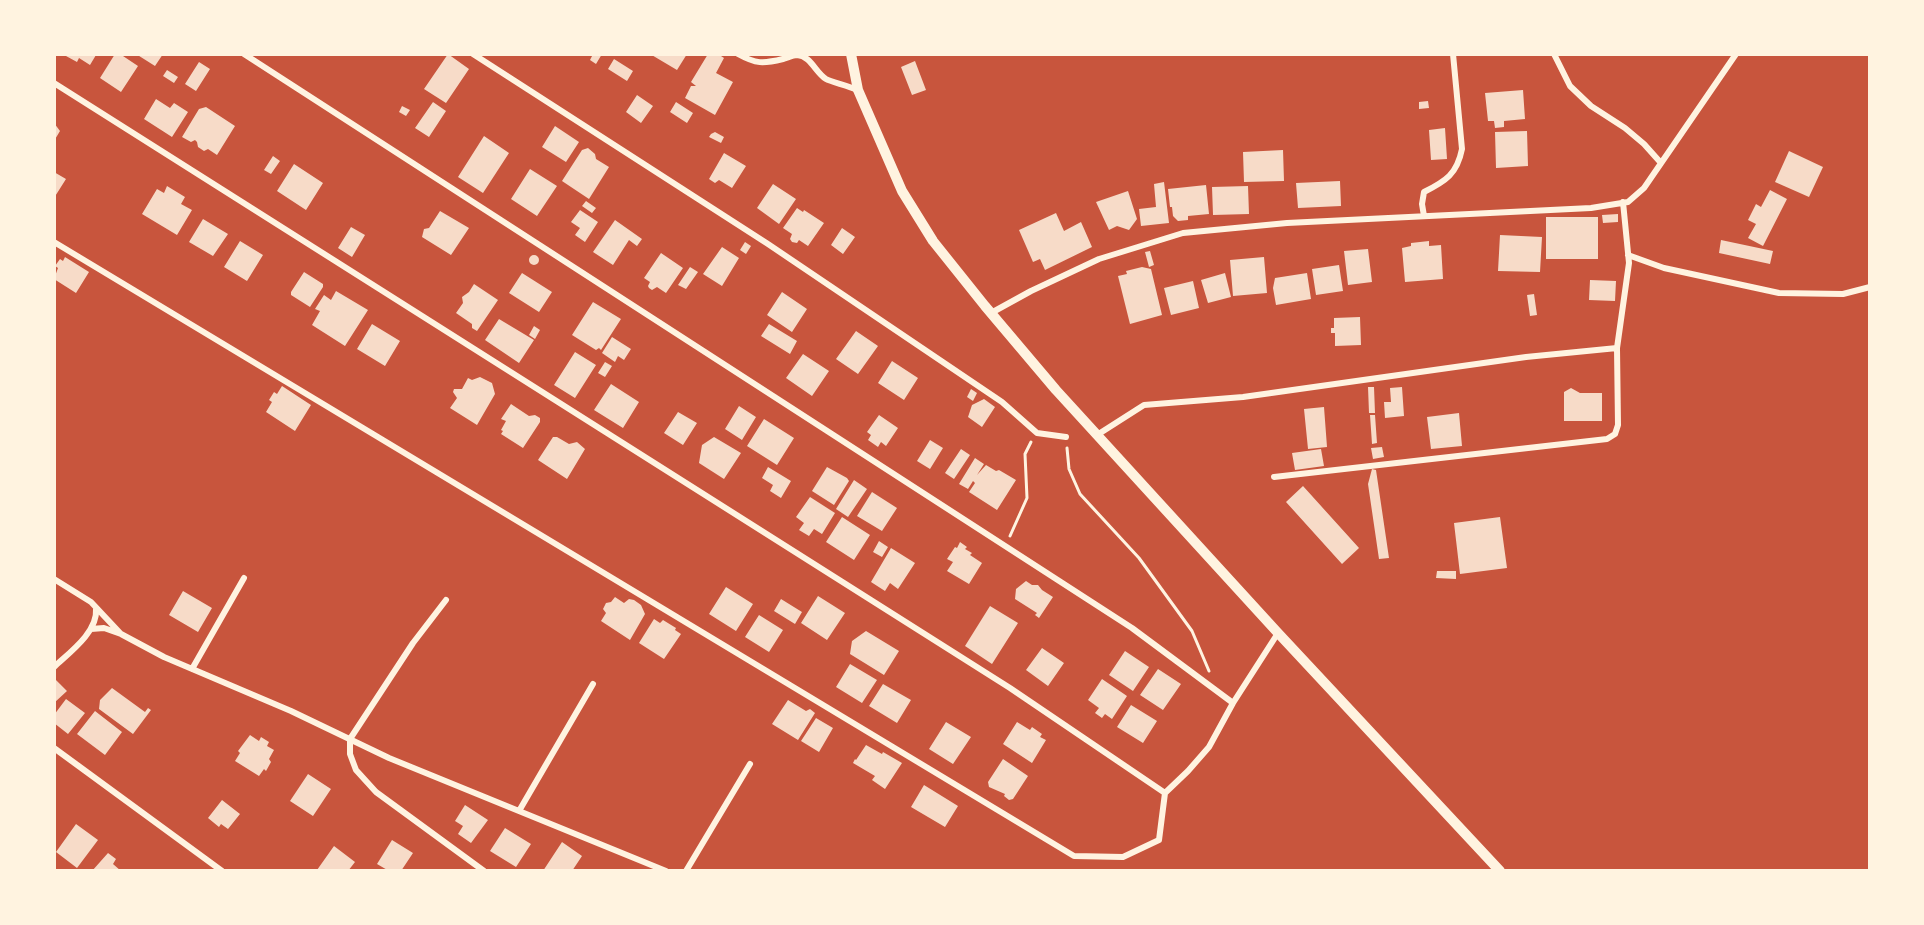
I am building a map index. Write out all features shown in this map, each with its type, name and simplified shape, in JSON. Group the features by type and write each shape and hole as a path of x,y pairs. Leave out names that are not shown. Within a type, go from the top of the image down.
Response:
{"main road":[{"path":"850,54 858,90 902,191 933,241 1056,390 1500,871"}],"street":[{"path":"244,54 1131,628 1233,703"},
{"path":"473,54 788,257 1002,402 1036,433 1066,437"},
{"path":"738,54 753,62 764,64 797,55 808,59 829,81 858,90"},
{"path":"1424,216 1422,204 1424,192 1451,175 1459,164 1462,149 1453,54"},
{"path":"1554,54 1570,86 1591,106 1625,128 1644,144 1661,163"},
{"path":"991,313 1031,291 1100,259 1183,233 1287,223 1591,208 1628,202 1644,188 1736,54"},
{"path":"54,83 1010,688 1165,793"},
{"path":"1274,477 1607,439 1615,434 1618,425 1617,348 1626,288 1628,255 1623,202"},
{"path":"54,242 1074,856 1123,857 1159,840 1165,793 1209,747 1233,703 1278,633"},
{"path":"1628,255 1664,268 1779,293 1843,294 1870,287"},
{"path":"1097,435 1144,405 1243,397 1526,357 1617,348"},
{"path":"192,669 244,578"},
{"path":"54,579 91,602 121,634"},
{"path":"446,600 413,643 350,739 350,754 356,770 376,792 484,871"},
{"path":"54,667 91,629 97,613 96,607"},
{"path":"91,629 104,628 121,634 164,657 291,711 389,758 666,871"},
{"path":"519,811 592,684"},
{"path":"54,748 222,871"},
{"path":"686,871 750,764"}],"path":[{"path":"1005,546 1027,498 1025,454 1036,433"},
{"path":"1066,437 1069,469 1080,494 1139,558 1192,631 1217,693"}],"building":[{"path":"67,54 96,55 90,65 79,58 77,62 66,56"},
{"path":"115,54 120,54 138,66 121,92 100,78"},
{"path":"136,54 163,54 155,66"},
{"path":"448,54 469,69 446,103 424,89"},
{"path":"593,54 602,54 596,64 590,60"},
{"path":"650,54 687,54 677,70"},
{"path":"708,54 718,54 724,58 716,73 733,82 715,115 685,98 691,86 696,86 691,82"},
{"path":"614,59 633,71 627,81 608,69"},
{"path":"915,61 926,90 912,95 901,67"},
{"path":"199,62 210,69 196,91 185,84"},
{"path":"167,70 178,77 174,83 163,76"},
{"path":"1523,90 1525,119 1504,121 1504,127 1495,128 1494,121 1488,121 1485,93"},
{"path":"637,95 653,106 641,123 626,112"},
{"path":"156,99 170,108 174,103 188,112 172,137 144,119"},
{"path":"1428,101 1429,108 1419,109 1419,102"},
{"path":"433,102 446,111 429,137 415,128"},
{"path":"676,102 693,113 687,123 670,112"},
{"path":"402,106 410,110 406,116 399,112"},
{"path":"206,107 235,126 217,155 208,149 204,151 198,147 195,140 191,142 182,137 199,109"},
{"path":"54,123 60,131 54,141"},
{"path":"555,126 579,142 566,162 542,147"},
{"path":"1445,128 1447,159 1431,160 1429,130"},
{"path":"1527,131 1528,166 1496,168 1495,132"},
{"path":"715,132 724,137 721,143 709,137"},
{"path":"484,136 509,153 483,193 458,177"},
{"path":"588,148 595,154 596,159 609,167 589,199 562,181 582,150"},
{"path":"1283,150 1284,181 1244,182 1243,152"},
{"path":"1789,151 1823,167 1809,197 1775,182"},
{"path":"724,153 746,166 732,188 719,180 715,183 709,179"},
{"path":"273,156 280,161 271,174 264,170"},
{"path":"294,164 323,183 306,210 277,191"},
{"path":"530,169 557,186 537,216 511,199"},
{"path":"54,172 66,179 54,198"},
{"path":"1340,181 1341,206 1298,208 1296,183"},
{"path":"1164,182 1169,223 1141,226 1139,209 1156,207 1154,184"},
{"path":"773,184 796,199 779,224 757,208"},
{"path":"1206,185 1209,214 1188,216 1188,220 1178,221 1173,216 1172,207 1170,207 1168,189"},
{"path":"167,186 185,197 181,204 192,210 177,235 142,214 157,189 164,193"},
{"path":"1248,186 1249,214 1213,215 1212,187"},
{"path":"1770,190 1787,199 1763,246 1748,238 1756,224 1748,220 1756,204 1761,207"},
{"path":"1128,191 1137,219 1129,230 1117,226 1109,230 1096,202"},
{"path":"586,201 596,208 592,213 582,206"},
{"path":"797,208 824,223 808,246 799,240 797,243 792,242 790,239 792,234 783,228"},
{"path":"580,210 598,222 585,242 575,235 580,228 571,222"},
{"path":"440,211 469,228 451,255 422,237 424,229 429,228"},
{"path":"1056,213 1064,231 1081,222 1092,247 1045,270 1040,259 1033,262 1019,230"},
{"path":"1618,214 1618,222 1603,223 1602,215"},
{"path":"1546,217 1598,217 1598,259 1546,259"},
{"path":"203,219 228,234 213,256 189,242"},
{"path":"615,220 642,239 637,246 629,240 613,265 593,252"},
{"path":"351,227 365,235 352,257 338,248"},
{"path":"842,228 855,237 843,254 831,245"},
{"path":"1500,235 1542,237 1540,272 1498,271"},
{"path":"1721,240 1773,251 1770,264 1719,253"},
{"path":"240,241 263,255 247,281 224,267"},
{"path":"1429,241 1429,246 1441,245 1443,279 1405,282 1402,248 1411,246 1411,243"},
{"path":"745,242 751,246 746,254 740,250"},
{"path":"722,247 739,258 722,286 703,274"},
{"path":"1368,249 1372,282 1348,285 1344,251"},
{"path":"1150,251 1154,265 1149,267 1145,252"},
{"path":"661,253 683,268 666,293 657,287 652,290 649,288 650,282 644,278"},
{"path":"534,255 539,260 534,265 529,260"},
{"path":"65,257 89,272 76,293 54,279 58,268 55,266 60,259 63,261"},
{"path":"1264,257 1267,293 1233,296 1230,260"},
{"path":"1339,265 1343,291 1316,295 1312,269"},
{"path":"690,267 698,272 686,289 678,285"},
{"path":"1142,267 1151,269 1162,315 1130,324 1118,276 1127,274 1126,271"},
{"path":"304,272 323,284 310,307 291,295"},
{"path":"522,273 552,292 539,312 509,293"},
{"path":"1225,273 1231,297 1208,303 1201,280"},
{"path":"1307,273 1311,299 1276,305 1273,288 1275,278"},
{"path":"1590,280 1616,281 1615,301 1589,300"},
{"path":"1193,281 1199,308 1171,315 1164,288"},
{"path":"474,284 498,300 477,331 472,328 472,324 456,313 463,303 462,297"},
{"path":"336,291 368,310 345,346 312,325 320,311 315,309 324,295 331,300"},
{"path":"782,292 807,309 792,332 767,315"},
{"path":"1534,294 1537,315 1530,316 1527,295"},
{"path":"593,302 621,319 601,350 599,348 596,350 572,335"},
{"path":"1360,317 1361,345 1335,346 1335,333 1331,333 1331,328 1334,328 1334,318"},
{"path":"499,319 534,340 519,363 485,340"},
{"path":"372,324 400,341 385,366 357,349"},
{"path":"769,324 797,341 790,354 761,336"},
{"path":"534,326 540,330 535,339 529,335"},
{"path":"856,331 878,346 858,374 836,359"},
{"path":"612,337 631,349 624,360 618,356 615,362 602,353"},
{"path":"575,352 596,365 575,398 554,385"},
{"path":"803,354 829,371 812,396 786,378"},
{"path":"892,361 918,378 904,400 878,383"},
{"path":"605,362 612,366 605,377 598,373"},
{"path":"480,377 492,383 495,394 477,425 450,408 457,398 453,392 454,389 462,389 468,378 472,380"},
{"path":"611,384 639,402 623,428 594,410"},
{"path":"282,386 311,405 295,431 266,412 272,402 269,400"},
{"path":"1368,387 1374,387 1375,413 1369,413"},
{"path":"1402,387 1404,416 1385,418 1384,402 1391,402 1390,388"},
{"path":"1571,388 1580,393 1602,393 1602,421 1564,421 1564,392"},
{"path":"971,389 977,393 973,401 967,397"},
{"path":"984,399 995,407 982,427 968,417 972,405"},
{"path":"511,404 529,416 535,415 540,418 540,422 523,448 501,434 506,421 501,419"},
{"path":"739,406 756,417 742,440 725,429"},
{"path":"1324,407 1327,447 1308,449 1304,409"},
{"path":"678,412 697,423 683,445 664,433"},
{"path":"1459,413 1462,446 1431,449 1427,417"},
{"path":"879,415 898,428 886,446 881,442 878,447 868,440 871,435 867,432"},
{"path":"1370,415 1375,415 1377,443 1372,444"},
{"path":"764,419 794,438 777,465 747,446"},
{"path":"553,437 569,444 577,442 585,449 567,479 538,460"},
{"path":"714,437 741,453 724,479 699,463 702,445"},
{"path":"930,440 943,448 930,469 917,461"},
{"path":"1382,447 1384,457 1373,459 1371,448"},
{"path":"961,449 970,455 954,479 945,473"},
{"path":"1321,449 1324,466 1295,470 1292,453"},
{"path":"975,458 984,464 977,475 986,465 1016,480 997,510 969,492 975,483 973,481 968,489 959,484"},
{"path":"768,467 791,481 781,498 770,491 773,485 762,478"},
{"path":"827,467 849,481 834,505 812,491"},
{"path":"1372,469 1376,470 1389,558 1379,559 1368,484"},
{"path":"854,480 867,489 848,517 836,509"},
{"path":"1303,486 1359,548 1342,564 1286,502"},
{"path":"872,492 897,508 882,531 857,516"},
{"path":"810,497 835,513 822,534 814,529 809,536 799,530 804,523 796,517"},
{"path":"842,517 870,535 854,560 826,542"},
{"path":"1500,517 1507,568 1460,574 1454,523"},
{"path":"879,541 888,547 882,557 873,552"},
{"path":"960,542 972,553 970,555 982,563 969,584 947,571 953,562 947,559"},
{"path":"891,548 915,563 898,589 890,583 885,591 871,582"},
{"path":"1437,571 1456,571 1456,579 1436,578"},
{"path":"1026,581 1032,585 1038,585 1053,597 1039,618 1035,615 1037,613 1015,599 1016,589"},
{"path":"726,587 753,604 736,631 709,614"},
{"path":"183,591 212,608 198,632 169,615"},
{"path":"818,596 845,613 827,640 801,623"},
{"path":"615,597 624,603 629,599 634,600 641,605 645,614 630,640 601,621 606,613 603,609 606,603 611,602"},
{"path":"781,599 802,612 795,624 774,611"},
{"path":"990,606 1018,623 992,664 965,646"},
{"path":"759,615 783,630 769,652 745,637"},
{"path":"654,619 660,623 663,620 681,634 664,659 639,643"},
{"path":"866,631 899,651 884,675 850,654 852,641"},
{"path":"1042,648 1064,663 1048,686 1026,670"},
{"path":"1125,651 1149,667 1133,691 1109,675"},
{"path":"850,664 877,680 862,703 836,687"},
{"path":"1158,669 1181,684 1163,710 1140,695"},
{"path":"54,678 67,691 54,703"},
{"path":"1102,679 1127,696 1112,719 1105,714 1102,718 1095,713 1099,708 1088,700"},
{"path":"883,684 911,700 897,723 869,706"},
{"path":"112,688 145,712 148,708 151,710 133,734 99,709 100,700"},
{"path":"66,699 85,713 68,734 54,723 54,715"},
{"path":"788,700 806,711 810,709 815,713 798,740 772,724"},
{"path":"1131,705 1157,721 1143,743 1117,727"},
{"path":"95,711 122,732 105,755 77,734"},
{"path":"816,718 833,728 819,752 801,741"},
{"path":"946,722 971,737 953,764 929,749"},
{"path":"1017,722 1030,730 1032,727 1042,734 1040,737 1046,740 1032,763 1003,744"},
{"path":"250,735 259,741 261,737 269,742 267,746 274,750 266,771 264,769 259,776 235,761 240,753 238,751"},
{"path":"866,745 902,763 885,789 872,780 875,776 853,763"},
{"path":"1003,759 1028,776 1013,799 1009,800 1004,796 1005,794 989,787 988,782"},
{"path":"308,774 331,789 313,816 290,801"},
{"path":"924,785 958,806 945,827 911,807"},
{"path":"222,800 240,814 228,829 221,824 219,827 208,818"},
{"path":"465,805 488,820 471,843 458,834 463,826 455,821"},
{"path":"76,824 98,840 77,868 56,852"},
{"path":"505,828 531,844 516,867 490,851"},
{"path":"392,840 413,853 401,871 389,871 377,864"},
{"path":"562,842 582,856 572,871 543,871"},
{"path":"334,846 355,862 348,871 317,870"},
{"path":"108,853 116,859 113,864 121,871 92,871"}]}
